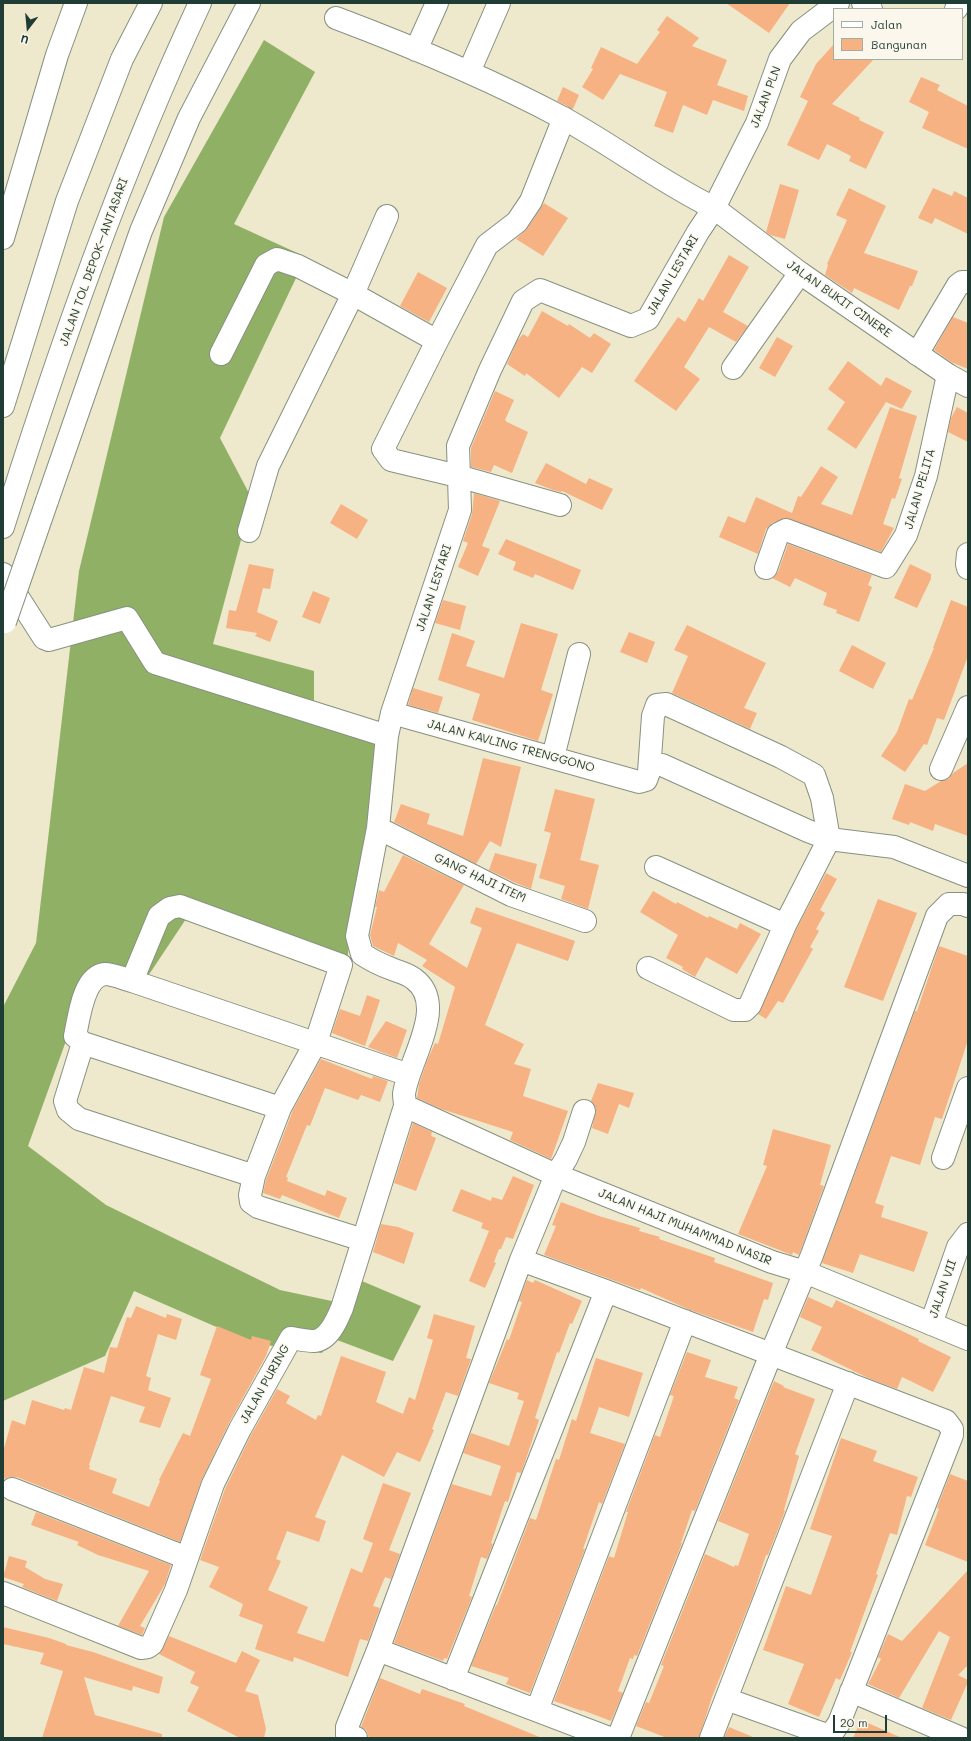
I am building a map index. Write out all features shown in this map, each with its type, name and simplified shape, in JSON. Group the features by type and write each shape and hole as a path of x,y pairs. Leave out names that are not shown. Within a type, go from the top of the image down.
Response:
{"main road":[{"path":"3,238 57,55 76,3"},
{"path":"3,406 67,201 122,59 151,3"},
{"name":"JALAN TOL DEPOK–ANTASARI","path":"3,527 25,458 109,217 168,73 200,3"},
{"path":"4,625 141,231 189,118 249,3"},
{"path":"416,50 437,3"},
{"path":"469,72 499,3"},
{"name":"JALAN PLN","path":"714,208 757,123 780,59 801,31 838,3"},
{"name":"JALAN BUKIT CINERE","path":"336,18 469,72 564,118 685,194 714,208 800,273 948,375 968,386"},
{"path":"560,505 458,476 392,460 383,449 487,245 517,222 531,201 564,118"},
{"name":"JALAN LESTARI","path":"405,1106 404,1094 427,1023 429,1002 424,989 414,978 377,963 362,954 357,936 378,828 386,736 392,713 460,510 458,446 490,370 523,301 540,290 632,326 648,319 698,232 714,208"},
{"path":"249,531 268,466 353,294 387,216"},
{"path":"221,354 266,265 277,260 298,266 353,294 437,341"},
{"path":"733,368 800,273"},
{"path":"918,354 958,285 962,282 968,282"},
{"name":"JALAN PELITA","path":"766,568 778,534 786,530 886,567 906,535 926,476 948,375"},
{"path":"3,574 44,638 49,640 58,638 127,618 155,662 386,736"},
{"path":"553,757 580,654"},
{"name":"JALAN KAVLING TRENGGONO","path":"392,713 630,778 639,782 646,780 649,772 653,716 657,705 666,704 781,757 814,775 822,798 829,839"},
{"path":"941,769 968,707"},
{"path":"662,765 829,839 894,847 968,876"},
{"name":"GANG HAJI ITEM","path":"378,828 511,895 585,922"},
{"path":"648,968 734,1010 745,1010 750,1004 785,925 829,839"},
{"path":"656,867 785,925"},
{"path":"618,1738 805,1272 937,916 948,904 963,904 968,906"},
{"path":"132,981 159,916 170,908 180,906 341,965 316,1042 280,1108 254,1176 250,1195 251,1202 258,1207 363,1240"},
{"path":"280,1108 83,1043 75,1036 85,991 94,978 105,974 132,981 316,1042 409,1075"},
{"path":"83,1043 65,1102 68,1110 78,1119 254,1176"},
{"path":"943,1158 968,1088"},
{"name":"JALAN HAJI MUHAMMAD NASIR","path":"405,1106 556,1175 772,1262 805,1272 968,1339"},
{"name":"JALAN PURING","path":"3,1593 141,1648 148,1647 152,1644 176,1590 213,1484 240,1429 291,1338 313,1341 320,1340 336,1321 342,1308 405,1106"},
{"path":"356,1738 347,1734 347,1727 378,1650 521,1260 556,1175 574,1142 584,1111"},
{"name":"JALAN VII","path":"931,1324 958,1248 968,1234"},
{"path":"521,1260 946,1421 952,1429 952,1435 839,1723 832,1733 824,1734 726,1699"},
{"path":"454,1679 606,1291"},
{"path":"537,1710 684,1321"},
{"path":"711,1738 848,1383"},
{"path":"12,1489 187,1558"},
{"path":"378,1650 609,1738"},
{"path":"851,1691 961,1738"}],"green space":[{"path":"264,40 315,72 234,224 306,257 220,438 252,499 213,644 314,671 314,714 379,740 346,967 192,910 140,988 92,969 28,1146 106,1205 280,1290 341,1303 350,1276 421,1306 393,1361 329,1337 322,1353 253,1343 134,1291 105,1356 3,1401 3,1007 36,943 79,571 164,217"}],"building":[{"path":"726,3 790,3 769,33"},
{"path":"667,16 699,38 692,46 727,60 717,85 748,96 744,111 713,100 707,115 683,105 673,133 654,126 667,92 620,74 603,100 582,87 593,69 591,68 601,47 637,64 660,32 657,30"},
{"path":"833,45 833,60 873,60 832,104 860,118 859,120 884,132 866,169 849,161 851,156 827,144 819,160 787,145 808,101 800,97 816,64"},
{"path":"921,77 940,85 937,90 968,106 968,149 922,128 929,112 909,102"},
{"path":"563,87 579,95 573,109 557,101"},
{"path":"780,184 799,190 785,239 770,235 766,232"},
{"path":"849,188 886,206 864,253 918,271 899,310 854,288 852,293 825,275 827,264 847,220 836,215"},
{"path":"933,188 952,196 954,191 968,198 968,234 935,218 932,224 918,218"},
{"path":"544,203 568,218 543,256 516,239 527,229"},
{"path":"729,255 749,267 723,312 748,326 736,342 709,327 684,367 700,379 676,411 634,381 678,317 685,322 699,298 703,301"},
{"path":"418,272 447,288 429,322 400,306"},
{"path":"542,311 568,326 569,324 590,338 594,333 611,344 592,373 582,367 559,398 526,373 525,376 507,364 517,341 523,334 528,337"},
{"path":"953,317 968,323 968,369 951,362 934,350"},
{"path":"777,337 793,346 775,377 759,368"},
{"path":"848,361 881,386 886,377 912,391 902,409 886,402 856,449 827,429 845,402 828,389"},
{"path":"495,391 514,400 505,420 528,432 512,473 494,465 491,472 471,467 471,448"},
{"path":"890,407 917,416 899,478 902,479 895,499 892,498 883,524 894,528 881,552 786,518 772,523 766,529 758,554 719,537 728,516 745,523 756,497 792,513 798,496 801,497 821,466 838,477 821,504 852,515"},
{"path":"957,407 968,413 968,442 948,432 951,418"},
{"path":"546,463 586,484 589,478 613,489 602,510 562,491 553,490 535,483"},
{"path":"474,493 500,501 482,546 490,549 478,576 458,567 468,543 463,541 472,514"},
{"path":"341,504 368,520 357,539 330,523"},
{"path":"506,539 581,570 573,590 535,574 533,578 513,570 516,562 498,554"},
{"path":"788,544 872,575 868,585 872,587 859,622 836,613 837,610 823,605 827,593 795,578 790,587 772,578 778,572"},
{"path":"249,564 274,569 270,589 263,588 257,612 278,621 270,642 255,636 257,633 226,628 229,610 236,611"},
{"path":"910,564 931,574 931,579 917,608 894,598"},
{"path":"313,591 330,598 320,624 302,617"},
{"path":"443,600 466,606 460,630 435,623"},
{"path":"951,600 968,607 968,656 944,720 937,718 927,745 924,744 905,772 881,756 897,732 909,699 912,700 934,648"},
{"path":"521,623 558,634 541,690 553,694 538,741 472,720 480,694 438,680 452,633 475,641 466,666 504,678"},
{"path":"687,625 766,663 744,708 757,713 750,729 672,693 688,656 674,650"},
{"path":"629,632 655,642 647,663 620,652"},
{"path":"852,645 886,663 873,689 839,671"},
{"path":"413,688 443,697 438,713 408,705"},
{"path":"483,758 521,767 501,847 490,841 476,864 394,822 401,804 430,814 427,824 463,836"},
{"path":"968,763 968,836 935,824 933,831 910,822 909,825 892,819 905,784 925,791 941,781 948,779 953,773"},
{"path":"555,789 595,799 580,860 599,865 588,909 561,899 565,886 539,878 551,833 544,831"},
{"path":"495,853 537,864 531,889 489,870"},
{"path":"403,855 464,885 429,944 467,968 482,928 470,923 476,907 575,941 568,961 517,943 485,1025 524,1044 514,1064 531,1069 523,1096 568,1111 551,1159 510,1140 513,1132 441,1109 417,1098 419,1084 435,1043 438,1044 455,987 422,966 427,960 398,943 394,956 373,946 370,935 377,907 375,907 379,890 384,892"},
{"path":"826,873 837,879 820,910 825,913 816,929 819,931 810,947 813,949 783,1003 778,1001 766,1019 758,1014 796,930"},
{"path":"653,891 676,904 677,902 708,918 709,916 737,929 740,923 761,934 737,974 706,957 695,977 682,969 683,967 666,958 678,935 640,912"},
{"path":"878,899 917,913 883,1001 844,987"},
{"path":"939,946 968,956 968,1040 942,1119 935,1117 920,1165 891,1156 875,1203 884,1206 881,1217 928,1232 914,1272 860,1254 853,1273 822,1263 915,1011 917,1011"},
{"path":"367,995 380,1000 365,1046 332,1033 340,1009 360,1016"},
{"path":"386,1021 407,1030 397,1058 368,1047"},
{"path":"321,1059 372,1079 373,1076 388,1081 380,1102 361,1095 358,1100 325,1088 310,1126 307,1125 286,1177 288,1178 287,1181 325,1196 327,1190 347,1198 339,1218 282,1195 280,1199 263,1193 266,1180 293,1110"},
{"path":"598,1083 634,1093 629,1108 619,1104 608,1134 592,1128 596,1109 591,1101"},
{"path":"413,1123 432,1132 431,1136 436,1138 416,1191 394,1183"},
{"path":"773,1129 831,1145 820,1185 824,1186 799,1255 793,1252 792,1255 738,1234 767,1166 763,1165"},
{"path":"513,1176 534,1185 513,1239 506,1237 501,1249 499,1249 494,1262 496,1263 485,1288 469,1281 489,1231 481,1228 483,1223 452,1211 461,1189 491,1201 492,1197 502,1200"},
{"path":"561,1202 599,1216 640,1228 639,1231 660,1237 659,1239 715,1258 714,1262 773,1283 768,1300 764,1299 753,1332 690,1310 641,1288 640,1290 544,1255 556,1226 552,1225"},
{"path":"381,1224 398,1227 414,1233 404,1264 373,1252"},
{"path":"527,1280 533,1283 535,1280 582,1301 572,1324 570,1323 559,1353 557,1352 535,1418 539,1420 521,1473 517,1472 508,1502 505,1501 491,1543 493,1544 487,1559 481,1557 469,1596 472,1597 447,1659 444,1658 443,1661 394,1643 452,1484 491,1496 501,1466 463,1453 471,1433 509,1446 524,1401 517,1399 519,1393 489,1383 507,1339 509,1340 522,1302 519,1301"},
{"path":"808,1297 832,1308 836,1300 919,1339 918,1341 951,1357 933,1392 902,1377 897,1389 870,1379 811,1350 822,1327 800,1317"},
{"path":"136,1306 166,1318 167,1314 182,1319 176,1340 158,1334 146,1376 151,1378 148,1390 171,1398 160,1428 139,1422 145,1407 111,1396 89,1469 117,1479 112,1493 149,1507 160,1481 159,1480 183,1433 190,1436 211,1379 200,1375 217,1326 251,1340 252,1336 271,1341 266,1356 229,1423 202,1479 180,1542 17,1477 3,1479 3,1452 12,1420 25,1425 32,1400 64,1410 65,1408 71,1410 84,1367 104,1373 110,1347 117,1348 127,1317 131,1318"},
{"path":"434,1314 475,1326 466,1358 471,1359 458,1396 446,1392 432,1429 434,1430 420,1462 397,1452 384,1477 342,1455 315,1517 326,1521 319,1542 287,1531 276,1559 281,1561 268,1590 308,1607 297,1633 324,1642 351,1568 362,1573 373,1543 363,1539 383,1483 411,1493 389,1550 400,1554 391,1579 385,1577 373,1606 380,1608 368,1641 360,1639 348,1677 294,1657 293,1662 255,1649 263,1625 239,1616 243,1604 209,1587 219,1567 200,1560 225,1489 251,1435 277,1389 290,1396 286,1403 316,1420 318,1415 321,1416 341,1356 386,1372 376,1402 403,1414 409,1397 415,1400 433,1340 427,1338"},
{"path":"687,1352 711,1360 705,1377 738,1387 734,1398 739,1400 695,1511 692,1510 682,1543 637,1656 634,1655 633,1659 630,1658 618,1691 623,1693 611,1721 554,1701 609,1556 614,1558 628,1512 626,1512 655,1435 660,1437 674,1396 670,1395"},
{"path":"596,1358 643,1373 629,1417 599,1407 590,1433 625,1444 602,1504 599,1502 583,1549 585,1549 530,1693 506,1684 509,1678 471,1666 497,1605 530,1518 536,1520 556,1459 559,1460 572,1419 576,1421"},
{"path":"774,1381 784,1386 783,1387 815,1399 795,1454 799,1456 784,1510 785,1511 768,1555 766,1555 753,1595 712,1697 699,1738 667,1738 636,1726 646,1702 649,1703 664,1666 661,1665 705,1554 734,1567 735,1565 738,1566 749,1534 718,1521"},
{"path":"841,1438 877,1451 873,1461 918,1477 911,1497 907,1496 897,1535 890,1533 876,1574 878,1575 850,1652 852,1652 840,1680 836,1678 819,1717 788,1704 804,1664 763,1650 786,1586 811,1595 832,1536 810,1529"},
{"path":"950,1474 968,1481 968,1562 925,1545 939,1509 937,1508"},
{"path":"36,1512 171,1565 165,1584 140,1626 145,1628 142,1635 118,1626 149,1571 98,1555 77,1545 79,1542 31,1525"},
{"path":"9,1556 27,1561 25,1567 45,1579 63,1584 57,1601 22,1587 24,1584 3,1577"},
{"path":"968,1570 968,1665 958,1675 968,1680 968,1682 951,1720 922,1708 950,1637 939,1631 899,1698 868,1684 881,1659 878,1657 888,1634 902,1641"},
{"path":"3,1627 49,1638 163,1677 159,1694 133,1686 132,1691 84,1677 95,1715 162,1734 162,1738 42,1738 63,1671 40,1664 44,1653 3,1644"},
{"path":"169,1636 236,1663 242,1651 260,1660 245,1691 258,1695 266,1729 264,1738 240,1738 187,1711 199,1687 190,1683 195,1672 159,1654"},
{"path":"380,1678 420,1694 422,1689 465,1704 464,1706 542,1738 369,1738 366,1730 361,1727"},
{"path":"861,1720 902,1738 853,1738"},
{"path":"729,1727 753,1737 753,1738 724,1738"}]}
